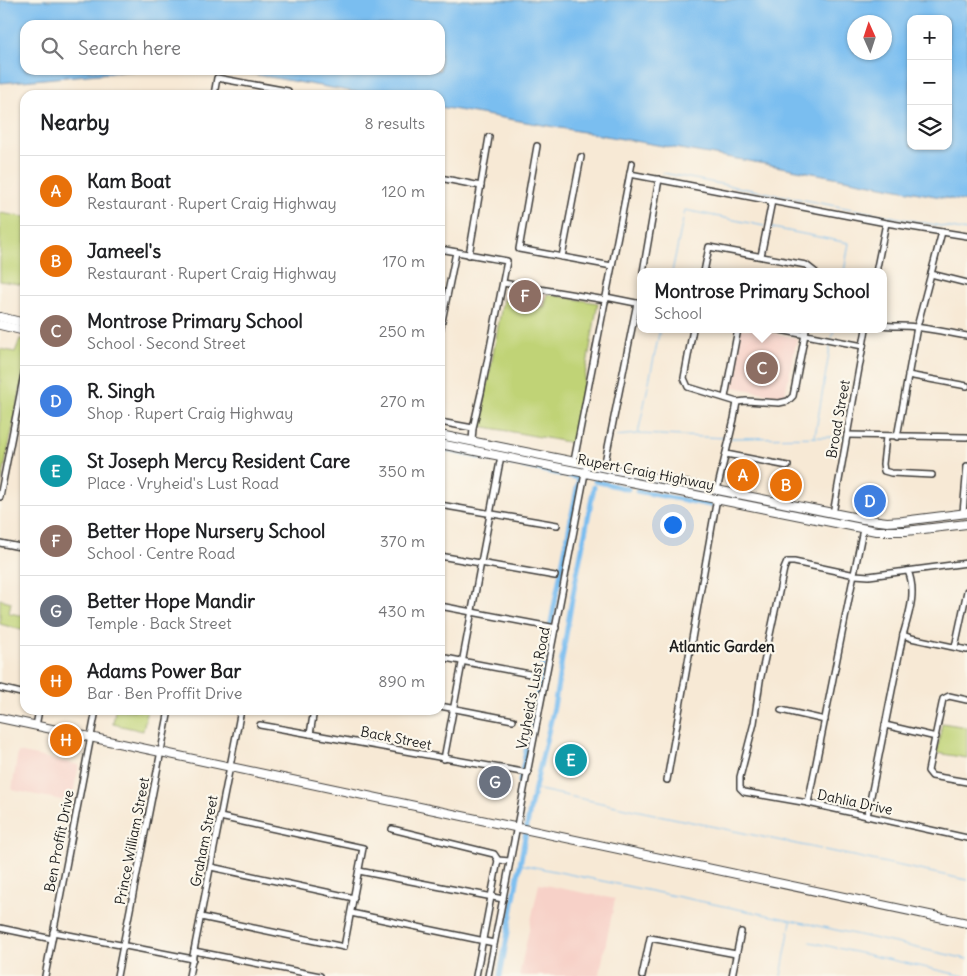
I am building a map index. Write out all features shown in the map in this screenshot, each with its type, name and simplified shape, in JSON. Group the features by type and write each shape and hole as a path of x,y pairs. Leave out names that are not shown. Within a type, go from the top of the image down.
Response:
{"main road":[{"path":"0,317 20,322"},
{"path":"0,325 20,330"},
{"name":"Rupert Craig Highway","path":"445,436 833,514 887,522 965,513"},
{"name":"Rupert Craig Highway","path":"445,445 876,531 906,531 967,524"},
{"path":"0,718 967,923"}],"street":[{"path":"215,90 217,78 274,90"},
{"path":"469,255 489,137"},
{"path":"537,146 519,249 612,266"},
{"path":"562,257 581,157"},
{"path":"574,461 632,163"},
{"path":"630,174 886,223 967,236"},
{"path":"445,179 481,186"},
{"path":"644,268 659,179"},
{"path":"761,256 772,200"},
{"path":"877,268 886,223"},
{"path":"897,436 917,327 942,232"},
{"path":"705,268 709,247 806,265 812,268"},
{"path":"445,251 507,262 473,428 472,441"},
{"path":"445,306 456,252"},
{"path":"931,274 967,283"},
{"path":"503,283 637,303"},
{"path":"604,467 637,312"},
{"path":"887,326 917,327 967,336"},
{"path":"692,333 684,378 688,387 737,402 779,403 791,399 805,333"},
{"path":"725,397 737,333"},
{"path":"808,333 828,340 863,346"},
{"name":"Broad Street","path":"833,514 865,333"},
{"path":"908,376 967,386"},
{"path":"0,497 20,395"},
{"path":"717,490 737,402"},
{"path":"445,423 473,428"},
{"path":"847,435 967,437"},
{"path":"886,437 884,471 932,475"},
{"path":"726,454 788,466"},
{"path":"444,759 501,456"},
{"name":"Vryheid's Lust Road","path":"488,976 510,861 523,828 527,773 587,464"},
{"path":"965,513 967,466"},
{"path":"667,780 717,498"},
{"path":"445,506 557,525"},
{"path":"808,802 863,529"},
{"path":"0,543 20,547"},
{"path":"445,557 556,576"},
{"name":"Dahlia Drive","path":"855,575 787,562 760,681 758,702 740,788 744,792 808,802 967,838"},
{"path":"855,575 869,576 967,563"},
{"path":"867,816 884,725 909,615 912,585 908,571"},
{"path":"956,647 967,591"},
{"path":"445,607 555,628"},
{"path":"903,635 967,650"},
{"path":"445,658 535,676"},
{"path":"0,688 20,693"},
{"path":"967,700 949,696 943,699 928,771 932,776 967,782"},
{"path":"445,707 513,720"},
{"path":"781,710 825,720"},
{"path":"36,726 38,715"},
{"name":"Ben Proffit Drive","path":"45,976 95,715"},
{"name":"Prince William Street","path":"117,976 168,715"},
{"name":"Graham Street","path":"189,976 240,715"},
{"path":"310,734 313,715"},
{"name":"Back Street","path":"260,725 527,773"},
{"path":"884,725 936,737"},
{"path":"201,917 344,947 354,898 363,848 220,817"},
{"path":"392,829 494,854 498,860 476,976"},
{"path":"498,860 510,861"},
{"path":"211,867 354,898"},
{"path":"359,871 503,899"},
{"path":"351,913 494,943"},
{"path":"0,928 52,939"},
{"path":"53,932 193,959"},
{"path":"732,976 741,932"},
{"path":"642,976 650,938 736,954"},
{"path":"194,951 320,976"}],"shaded area":[{"path":"505,286 547,294 544,307 503,299"},
{"path":"739,333 774,333 797,338 785,395 782,397 730,386"},
{"path":"18,752 79,765 71,802 12,790"},
{"path":"539,884 615,899 599,976 519,976"}],"green space":[{"path":"0,213 20,216 20,284 0,281"},
{"path":"547,294 598,303 573,443 480,426 503,299 544,307"},
{"path":"20,339 20,392 0,490 0,349 15,352"},
{"path":"0,599 11,602 9,613 20,615 20,630 0,624"},
{"path":"114,715 146,715 143,731 113,724"},
{"path":"942,723 967,727 967,758 937,753"}],"water":[{"path":"0,0 967,0 967,202 760,163 445,108 445,90 343,90 258,75 445,75 445,20 20,20 20,75 87,75 0,83"}],"waterway":[{"path":"663,173 967,231"},
{"path":"673,268 685,210 764,226"},
{"path":"768,227 849,243 845,268"},
{"path":"659,333 638,434 727,438"},
{"path":"832,338 833,333"},
{"path":"815,436 831,342"},
{"path":"616,436 637,434"},
{"path":"731,438 844,437"},
{"path":"445,450 492,460"},
{"path":"504,462 579,478 520,782"},
{"path":"595,481 628,489"},
{"path":"500,976 530,809 554,707 571,605 594,487"},
{"path":"637,491 710,505"},
{"path":"535,789 967,880"},
{"path":"520,864 791,920 967,959"},
{"path":"781,976 791,921"},
{"path":"810,942 964,976"}],"place":[{"name":"Better Hope Nursery School","path":"525,296"},
{"name":"Montrose Primary School","path":"762,368"},
{"name":"Kam Boat","path":"743,475"},
{"name":"Jameel's","path":"786,485"},
{"name":"R. Singh","path":"870,501"},
{"name":"Adams Power Bar","path":"66,740"},
{"name":"St Joseph Mercy Resident Care","path":"571,760"},
{"name":"Better Hope Mandir","path":"495,782"}],"district":[{"name":"Atlantic Garden","path":"722,647"}]}
